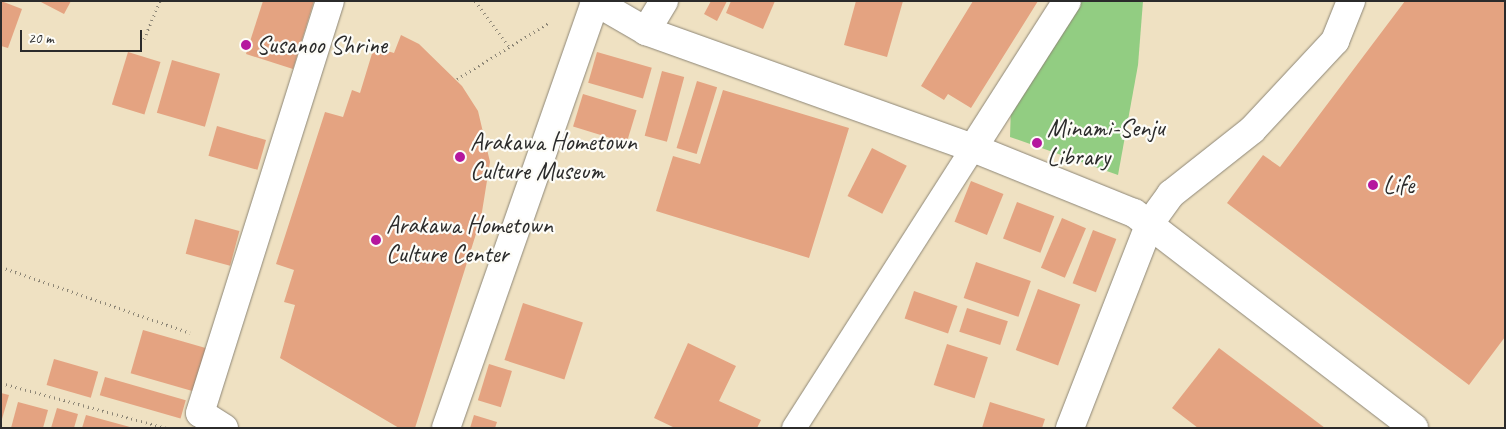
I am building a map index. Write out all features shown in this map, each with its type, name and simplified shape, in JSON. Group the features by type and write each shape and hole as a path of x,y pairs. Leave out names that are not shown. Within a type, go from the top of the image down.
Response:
{"street":[{"path":"224,428 200,413 330,1"},
{"path":"646,31 664,1"},
{"path":"973,148 1067,1"},
{"path":"1070,428 1150,223 1171,194 1252,130 1335,41 1351,1"},
{"path":"446,428 594,2 646,31 973,148 1150,223 1414,428"}],"lane":[{"path":"794,428 973,148"}],"path":[{"path":"144,39 160,1"},
{"path":"475,1 510,47"},
{"path":"457,79 554,19"},
{"path":"1,267 223,345"},
{"path":"1,383 167,428"}],"green space":[{"path":"1080,1 1143,1 1138,65 1118,175 1010,137 1011,106"}],"building":[{"path":"1,1 22,9 8,48 1,46"},
{"path":"39,1 71,1 64,14"},
{"path":"263,1 314,1 293,69 246,54"},
{"path":"711,1 727,1 717,21 704,14"},
{"path":"731,1 775,1 763,29 726,13"},
{"path":"856,1 903,1 887,57 844,45"},
{"path":"973,1 1038,1 971,108 948,94 944,100 921,86"},
{"name":"Life","path":"1405,1 1505,1 1505,337 1469,385 1227,203 1263,155 1280,167"},
{"path":"401,35 419,44 462,86 478,111 490,162 481,218 415,428 399,428 280,358 295,305 284,302 294,270 276,264 325,112 343,117 352,90 360,93 374,47 394,53"},
{"path":"128,52 161,62 144,115 112,105"},
{"path":"597,52 652,68 643,98 588,83"},
{"path":"172,60 220,74 205,127 157,113"},
{"path":"662,71 684,77 667,142 645,136"},
{"path":"697,81 717,87 697,154 677,148"},
{"path":"723,90 849,128 809,258 656,211 673,156 700,164"},
{"path":"583,94 637,110 627,143 573,127"},
{"path":"217,126 266,140 257,170 208,156"},
{"path":"872,148 907,166 882,214 847,196"},
{"path":"971,181 1003,194 987,235 955,222"},
{"path":"1017,202 1054,216 1040,253 1003,238"},
{"path":"1062,218 1086,228 1065,278 1041,268"},
{"path":"195,219 239,231 230,266 186,254"},
{"path":"1093,230 1116,239 1096,292 1073,283"},
{"path":"976,262 1031,281 1018,317 964,298"},
{"path":"1038,289 1080,304 1058,365 1016,350"},
{"path":"914,291 957,306 948,333 905,318"},
{"path":"523,303 583,322 564,380 504,360"},
{"path":"967,308 1008,321 1000,345 959,332"},
{"path":"143,330 206,348 194,391 131,373"},
{"path":"688,343 736,366 719,401 761,420 757,428 675,428 654,418"},
{"path":"947,344 988,357 975,398 934,385"},
{"path":"1219,348 1325,428 1198,428 1172,408"},
{"path":"54,359 98,372 91,398 47,385"},
{"path":"489,364 512,371 501,407 478,400"},
{"path":"105,377 186,400 181,418 100,395"},
{"path":"1,393 9,395 2,419 1,419"},
{"path":"18,402 48,410 43,428 11,428"},
{"path":"990,402 1045,419 1042,428 982,428"},
{"path":"57,408 78,414 74,428 51,428"},
{"path":"86,415 130,427 130,428 82,428"},
{"path":"474,415 497,422 495,428 470,428"}],"place":[{"name":"Susanoo Shrine","path":"246,45"},
{"name":"Minami-Senju Library","path":"1037,143"},
{"name":"Arakawa Hometown Culture Museum","path":"460,157"},
{"name":"Life","path":"1373,185"},
{"name":"Arakawa Hometown Culture Center","path":"376,240"}]}
